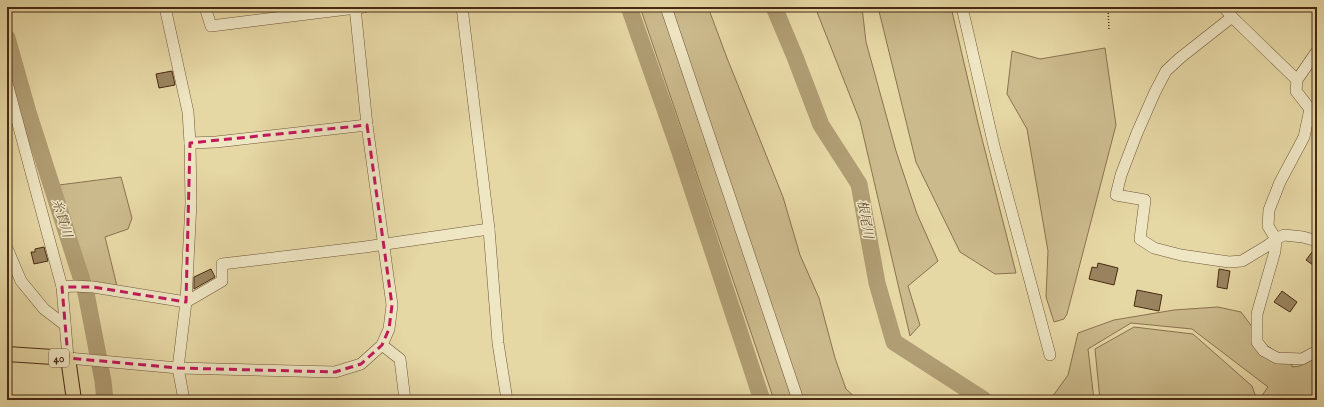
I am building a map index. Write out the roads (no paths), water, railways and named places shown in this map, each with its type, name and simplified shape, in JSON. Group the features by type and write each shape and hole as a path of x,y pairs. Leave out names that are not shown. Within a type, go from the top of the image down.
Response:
{"main road":[{"name":"40","path":"7,354 68,358 74,400"}],"street":[{"path":"165,7 188,112 190,142 190,203 186,302 178,368 184,400"},
{"path":"7,83 62,287 68,358 178,368 335,372 361,364 382,345 389,329 392,305 368,125 358,7 210,26 205,7"},
{"path":"462,7 489,229 498,343 507,400"},
{"path":"666,7 798,400"},
{"path":"962,7 994,146 1050,355"},
{"path":"1224,7 1232,17 1297,80"},
{"path":"1232,17 1166,71 1137,133 1121,175 1116,195 1145,200 1140,239 1154,248 1188,256 1229,262 1242,261 1284,235 1303,237 1317,241"},
{"path":"1317,50 1297,80 1296,91 1314,111 1304,137 1280,182 1269,210 1268,226 1276,239 1275,251 1257,314 1257,342 1264,351 1277,358 1302,359 1317,351"},
{"path":"190,142 216,142 368,125"},
{"path":"62,287 93,287 186,302 222,281 222,264 489,229"},
{"path":"7,248 21,281 44,309 65,324"},
{"path":"382,345 400,359 405,400"}],"waterway":[{"path":"629,7 680,152 762,400"},
{"name":"根尾川","path":"774,7 821,125 859,184 877,283 894,342 984,400"},
{"name":"糸貫川","path":"7,38 28,112 86,293 103,381 105,400"}]}
